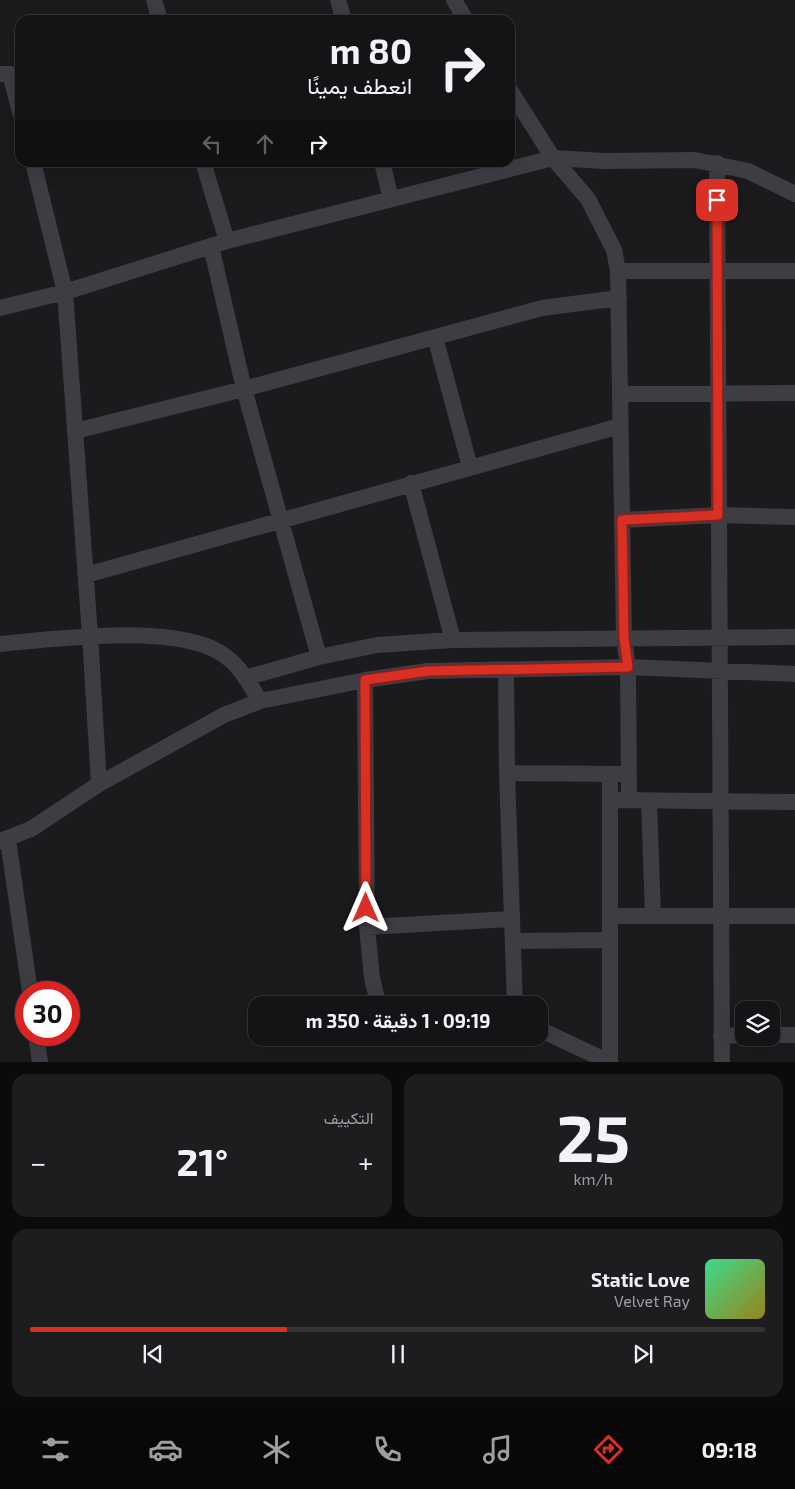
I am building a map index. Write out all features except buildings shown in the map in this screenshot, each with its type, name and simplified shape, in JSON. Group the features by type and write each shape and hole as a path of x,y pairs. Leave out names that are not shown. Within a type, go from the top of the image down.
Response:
{"street":[{"path":"154,0 158,15"},
{"path":"338,0 342,15"},
{"path":"454,0 463,15"},
{"path":"0,74 10,74 15,93"},
{"path":"515,98 553,158 588,199 614,250 618,271 624,638 628,667 629,800"},
{"path":"0,308 65,292 227,241 553,158 695,160 717,163 748,171 795,194"},
{"path":"717,163 718,637 722,1062"},
{"path":"33,167 65,292 86,574 99,784"},
{"path":"205,167 227,241"},
{"path":"383,167 391,199"},
{"path":"211,246 244,389 319,657"},
{"path":"618,271 795,271"},
{"path":"75,431 244,389 542,308 619,298"},
{"path":"435,337 470,467"},
{"path":"620,394 795,393"},
{"path":"86,574 281,518 620,426"},
{"path":"412,483 453,640"},
{"path":"622,520 718,515 795,516"},
{"path":"0,644 90,635 173,638 202,643 225,655 238,668 260,701"},
{"path":"245,678 319,657 377,645 453,640 795,637"},
{"path":"28,981 4,841 31,829 99,784 224,715 260,701 365,680 428,671 628,667 795,674"},
{"path":"506,670 507,772 515,996"},
{"path":"365,680 366,927 372,978 376,996"},
{"path":"507,772 628,774"},
{"path":"548,1032 610,1062 610,774"},
{"path":"611,800 795,802"},
{"path":"649,800 653,916"},
{"path":"610,916 721,914 795,916"},
{"path":"366,927 512,919"},
{"path":"512,941 610,940"},
{"path":"780,1035 795,1035"},
{"path":"721,1036 735,1036"},
{"path":"38,1046 40,1062"}],"route":[{"path":"366,908 365,680 428,671 628,667 624,638 622,520 718,515 717,200"}]}
